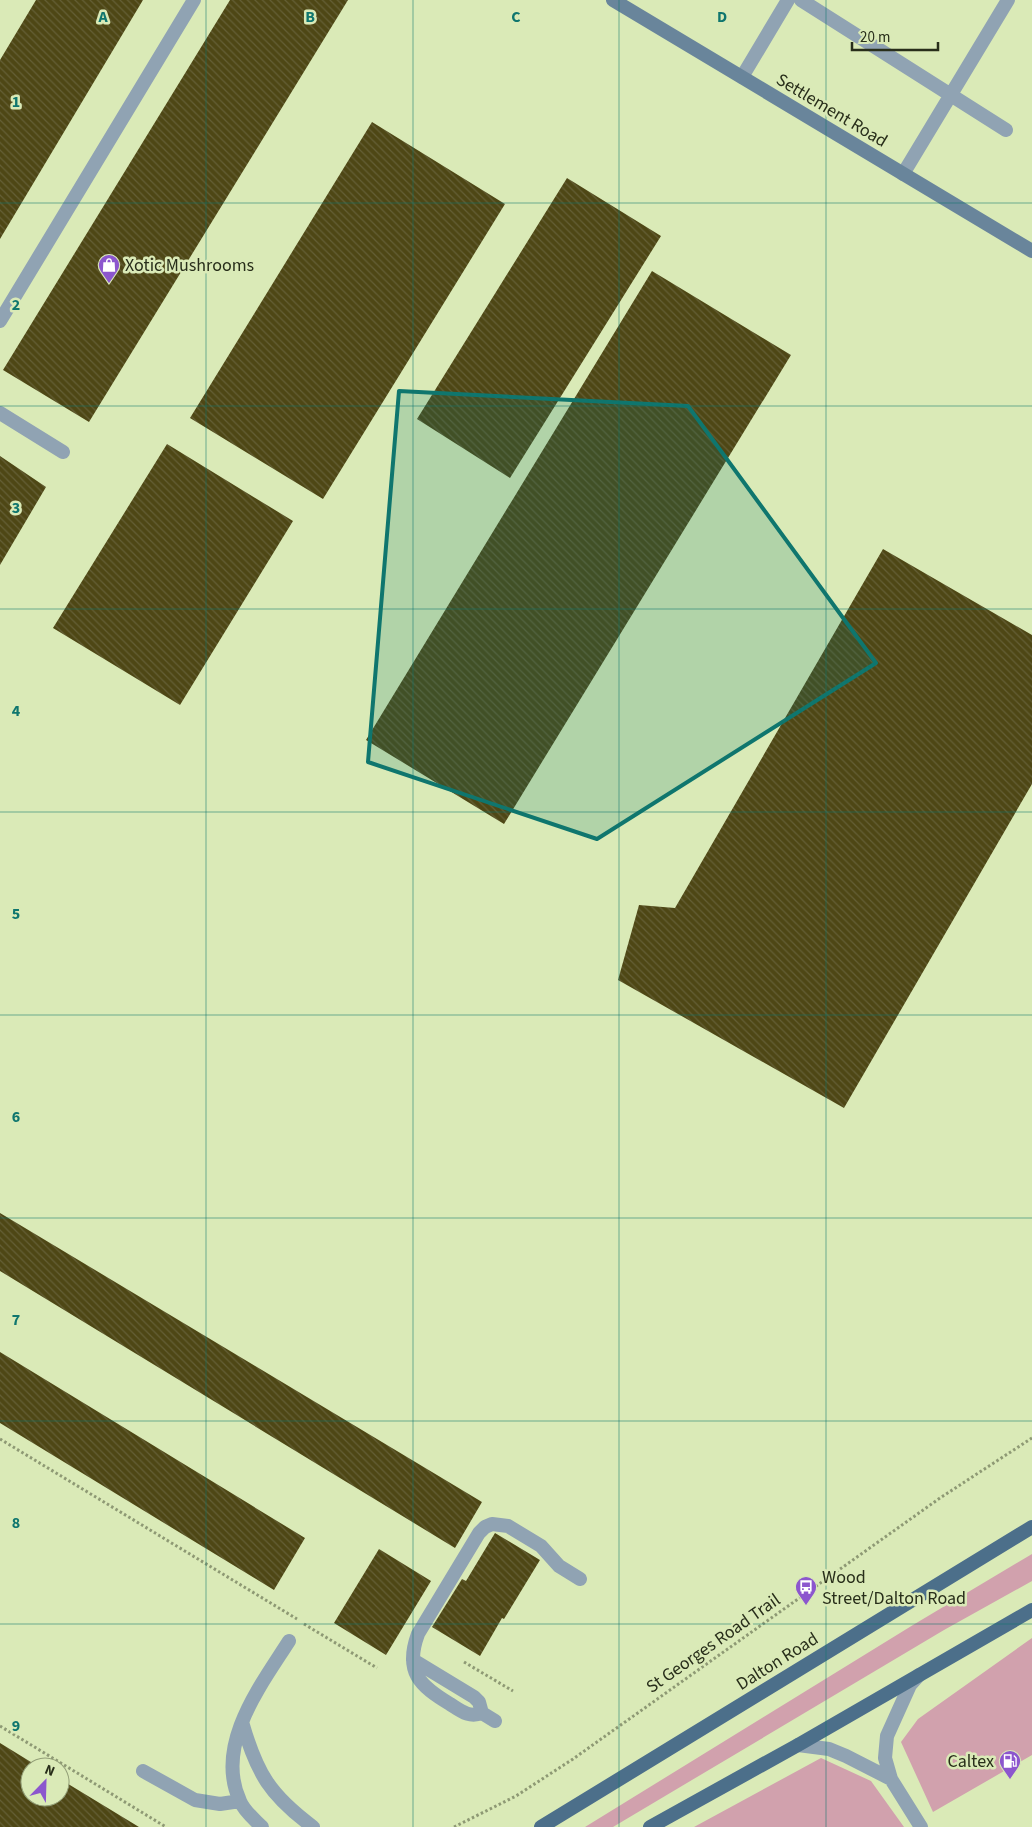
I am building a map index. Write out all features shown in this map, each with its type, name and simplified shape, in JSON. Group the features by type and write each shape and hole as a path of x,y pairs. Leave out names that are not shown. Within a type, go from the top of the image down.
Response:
{"main road":[{"name":"Settlement Road","path":"613,0 1032,251"},
{"name":"Dalton Road","path":"541,1827 1032,1527"},
{"path":"650,1827 798,1745 1032,1610"}],"lane":[{"path":"0,321 194,0"},
{"path":"742,77 788,0"},
{"path":"801,0 1006,130"},
{"path":"903,174 1008,0"},
{"path":"0,413 63,452"},
{"path":"495,1721 482,1714 470,1716 464,1713 421,1683 413,1660 413,1652 418,1634 479,1533 485,1527 492,1524 508,1526 541,1546 559,1566 580,1579"},
{"path":"262,1827 245,1810 240,1801 233,1780 233,1764 242,1722 251,1701 289,1641"},
{"path":"920,1673 910,1685 887,1736 885,1758 891,1779 921,1827"},
{"path":"242,1722 253,1757 268,1786 283,1804 313,1827"},
{"path":"798,1745 829,1749 891,1779"},
{"path":"143,1771 195,1800 220,1804 240,1801"}],"path":[{"name":"St Georges Road Trail","path":"454,1827 516,1796 573,1759 940,1498 1032,1438"},
{"path":"0,1439 377,1668"},
{"path":"464,1662 513,1691"},
{"path":"0,1726 166,1827"}],"highlighted area":[{"path":"399,391 688,406 876,663 597,839 368,762"}],"shaded area":[{"path":"1032,1554 1032,1581 944,1630 613,1827 585,1827 913,1625"},
{"path":"1032,1638 1032,1755 933,1812 901,1742 918,1719"},
{"path":"821,1758 871,1781 904,1827 694,1827"}],"building":[{"path":"36,0 143,0 0,239 0,60"},
{"path":"230,0 348,0 89,422 3,370"},
{"path":"372,122 505,204 323,499 190,418"},
{"path":"567,178 661,236 510,478 417,419"},
{"path":"652,271 791,355 504,824 366,740"},
{"path":"167,444 293,521 180,705 53,628"},
{"path":"0,456 46,487 0,565"},
{"path":"883,549 1032,635 1032,784 844,1108 618,980 639,905 675,908"},
{"path":"0,1213 482,1502 455,1548 0,1271"},
{"path":"0,1352 305,1538 274,1590 0,1423"},
{"path":"495,1533 540,1560 480,1656 432,1627 462,1579 466,1581"},
{"path":"379,1549 431,1581 386,1655 334,1623"},
{"path":"0,1743 23,1757 20,1757 20,1807 70,1807 70,1785 139,1827 0,1827"}],"place":[{"name":"Xotic Mushrooms","path":"109,284"},
{"name":"Wood Street/Dalton Road","path":"806,1606"},
{"name":"Caltex","path":"1010,1780"}]}
